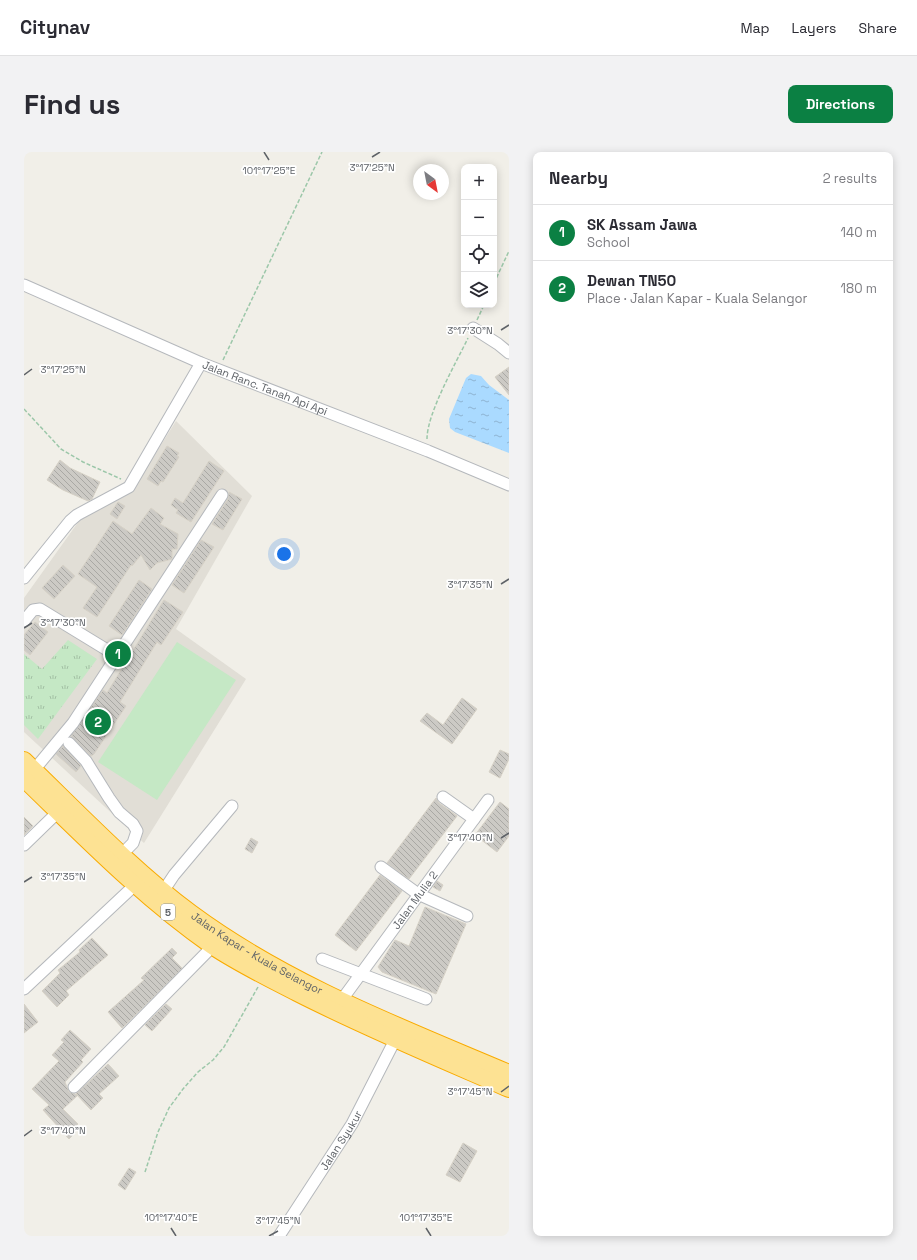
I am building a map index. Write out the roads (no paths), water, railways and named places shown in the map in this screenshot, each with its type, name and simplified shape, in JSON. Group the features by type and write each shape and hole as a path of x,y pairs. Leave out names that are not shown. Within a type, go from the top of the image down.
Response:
{"highway":[{"name":"Jalan Kapar - Kuala Selangor","path":"27,773 58,812 182,924 213,946 264,976 509,1073"},
{"name":"Jalan Kapar - Kuala Selangor","path":"27,773 191,913 256,956 395,1040 509,1089"}],"street":[{"name":"Jalan Ranc. Tanah Api Api","path":"24,285 201,363 428,451 509,486"},
{"path":"473,328 509,353"},
{"path":"24,578 70,521 77,515 125,490 132,483 201,363"},
{"path":"27,773 73,723 222,495"},
{"path":"24,621 33,610 40,609 117,656"},
{"path":"68,743 86,761 119,812 133,824 137,831 133,843 122,854"},
{"path":"443,797 474,819"},
{"name":"Jalan Mulia 2","path":"337,1006 488,800"},
{"path":"164,890 174,875 232,806"},
{"path":"24,845 58,812"},
{"path":"381,867 418,894 467,916"},
{"path":"24,989 136,884"},
{"path":"74,1087 213,946"},
{"path":"322,959 360,975 426,999"},
{"name":"Jalan Syukur","path":"279,1236 352,1124 395,1040"}],"water":[{"path":"471,374 481,376 489,385 509,400 509,453 455,432 450,428 449,419 466,378"}],"place":[{"name":"SK Assam Jawa","path":"118,654"},
{"name":"Dewan TN50","path":"98,722"}]}
